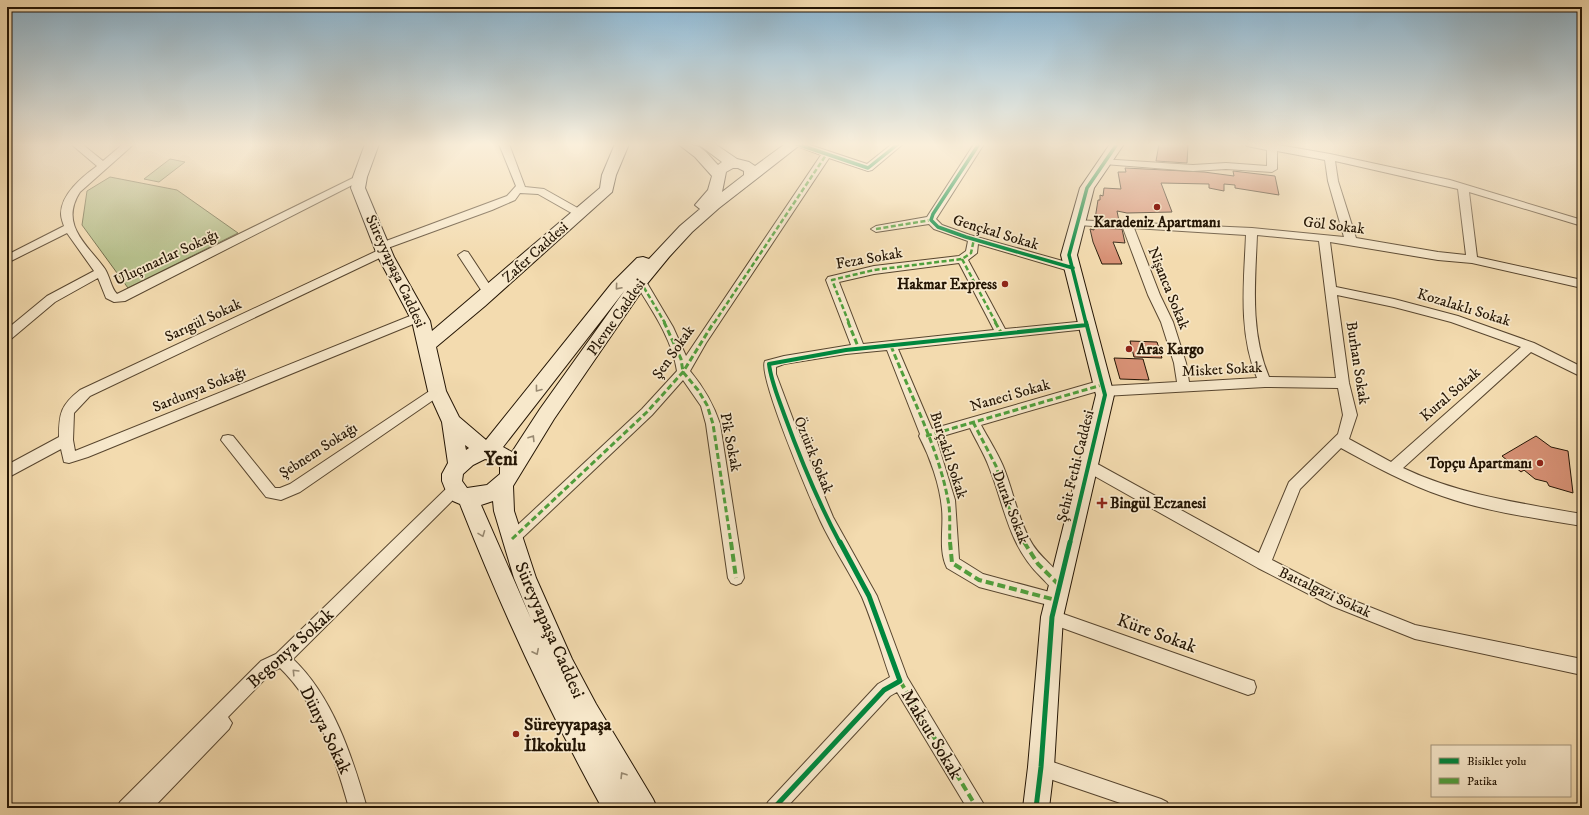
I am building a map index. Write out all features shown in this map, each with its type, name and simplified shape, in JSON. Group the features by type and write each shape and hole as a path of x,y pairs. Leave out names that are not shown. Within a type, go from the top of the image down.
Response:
{"street":[{"path":"83,182 71,196 67,216 69,228 101,272"},
{"name":"Uluçınarlar Sokağı","path":"7,336 51,299 101,272 110,295 114,298 121,298 353,182"},
{"name":"Süreyyapaşa Caddesi","path":"359,182 358,188 383,249 419,317 428,344 437,391 452,422"},
{"path":"519,182 521,186 519,190 540,191 579,213"},
{"name":"Zafer Caddesi","path":"428,344 489,293 579,213 606,188 607,182"},
{"name":"Plevne Caddesi","path":"487,451 618,287 654,250 708,201 716,192 718,182"},
{"name":"Plevne Caddesi","path":"507,479 547,414 640,281 686,229 744,182"},
{"name":"Şen Sokak","path":"512,539 647,412 683,372 702,340 808,182"},
{"name":"Gençkal Sokak","path":"954,182 933,214 931,220 938,226 974,239 1073,268"},
{"name":"Şehit Fethi Caddesi","path":"1036,808 1056,601 1087,465 1105,395 1069,255 1087,188 1091,182"},
{"path":"1333,182 1351,241"},
{"path":"1441,182 1463,187 1582,224"},
{"path":"1463,187 1472,259"},
{"name":"Sarıgül Sokak","path":"66,440 66,412 72,403 85,393 383,249 488,208 511,198 519,190"},
{"path":"876,229 931,220"},
{"name":"Göl Sokak","path":"1078,222 1252,232 1351,241 1438,256 1472,259 1582,284"},
{"name":"Nişanca Sokak","path":"1128,225 1154,296 1167,322 1180,363 1184,387"},
{"path":"7,259 69,228"},
{"path":"1252,232 1249,324 1250,339 1258,369 1265,382"},
{"name":"Burhan Sokak","path":"1263,563 1294,486 1344,436 1350,415 1343,383 1324,238"},
{"path":"974,239 970,253 962,259 1002,334"},
{"path":"464,255 489,293"},
{"name":"Feza Sokak","path":"859,349 832,280 874,270 962,259"},
{"name":"Pik Sokak","path":"640,281 667,327 681,359 683,372 698,390 707,405 712,424 736,578"},
{"name":"Kozalaklı Sokak","path":"1331,290 1394,303 1454,319 1530,346 1582,372"},
{"name":"Sardunya Sokağı","path":"66,440 69,458 419,317"},
{"name":"Öztürk Sokak","path":"900,681 869,596 827,519 790,430 770,374 770,364 784,360 859,349 1087,325"},
{"name":"Burçaklı Sokak","path":"891,346 926,436 948,500 949,551 952,563 979,580 1056,601"},
{"name":"Kural Sokak","path":"1393,469 1438,425 1479,392 1530,346"},
{"name":"Misket Sokak","path":"1103,388 1184,387 1265,382 1343,383"},
{"name":"Naneci Sokak","path":"926,436 973,422 1103,388"},
{"name":"Şebnem Sokağı","path":"228,440 271,493 281,494 295,488 437,391"},
{"path":"452,422 487,451 500,454 507,458 511,464 507,479 495,492 485,496 462,493 452,480 452,474 458,465 468,457 487,451"},
{"path":"452,422 458,465"},
{"name":"Durak Sokak","path":"973,422 996,466 1013,521 1026,547 1038,564 1056,601"},
{"path":"7,472 66,440"},
{"path":"1340,441 1393,469 1431,486 1462,496 1582,520"},
{"name":"Battalgazi Sokak","path":"1087,465 1263,563 1337,601 1415,632 1582,667"},
{"name":"Süreyyapaşa Caddesi","path":"507,479 504,512 525,578 572,684 610,754 644,808"},
{"name":"Süreyyapaşa Caddesi","path":"462,493 577,737 617,808"},
{"name":"Begonya Sokak","path":"126,808 267,666 282,659 462,493"},
{"name":"Küre Sokak","path":"1056,601 1248,687"},
{"path":"140,808 274,671 282,659"},
{"name":"Dünya Sokak","path":"282,659 301,678 318,704 348,769 358,808"},
{"path":"774,808 884,690 900,681"},
{"name":"Maksut Sokak","path":"900,681 977,808"},
{"path":"1041,767 1161,808"}],"green space":[{"path":"102,182 136,182 177,190 238,233 128,288 82,225 87,191"}],"building":[{"path":"1120,182 1276,182 1279,195 1235,188 1235,185 1224,184 1224,191 1209,188 1209,184 1161,183 1172,212 1127,213 1117,211 1119,221 1095,219 1098,200 1100,200 1100,195 1103,196 1104,188 1121,189"},
{"path":"1094,228 1122,229 1125,243 1113,242 1122,264 1102,264 1093,242 1090,229 1094,230"},
{"path":"1130,341 1157,342 1162,358 1134,357"},
{"path":"1114,358 1143,359 1149,380 1120,379"},
{"name":"Topçu Apartmanı","path":"1536,436 1551,447 1568,451 1573,493 1549,486 1547,482 1535,479 1524,470 1521,472 1502,456"}],"marked path":[{"path":"512,539 647,412 683,372 702,340 808,182"},
{"path":"876,229 931,220"},
{"path":"859,349 832,280 874,270 962,259 971,253 974,239"},
{"path":"962,259 1002,334"},
{"path":"640,281 667,327 681,359 683,372 698,390 707,405 713,424 736,578"},
{"path":"891,346 930,442 943,481 950,516 950,548 952,563 979,580 1056,600"},
{"path":"926,436 1102,385"},
{"path":"973,422 996,466 1013,521 1026,547 1038,564 1059,585"},
{"path":"900,681 977,808"}],"cycle path":[{"path":"954,182 933,214 931,220 938,227 966,237 1073,268"},
{"path":"1036,808 1041,767 1052,617 1105,395 1069,255 1087,188 1091,182"},
{"path":"774,808 884,690 900,681 869,596 827,519 790,430 770,374 769,364 784,360 846,350 1087,325"}],"place":[{"name":"Karadeniz Apartmanı","path":"1157,207"},
{"name":"Hakmar Express","path":"1005,284"},
{"name":"Aras Kargo","path":"1129,349"},
{"name":"Topçu Apartmanı","path":"1540,463"},
{"name":"Bingül Eczanesi","path":"1102,503"},
{"name":"Süreyyapaşa İlkokulu","path":"516,734"}],"district":[{"name":"Yeni","path":"501,458"}]}
